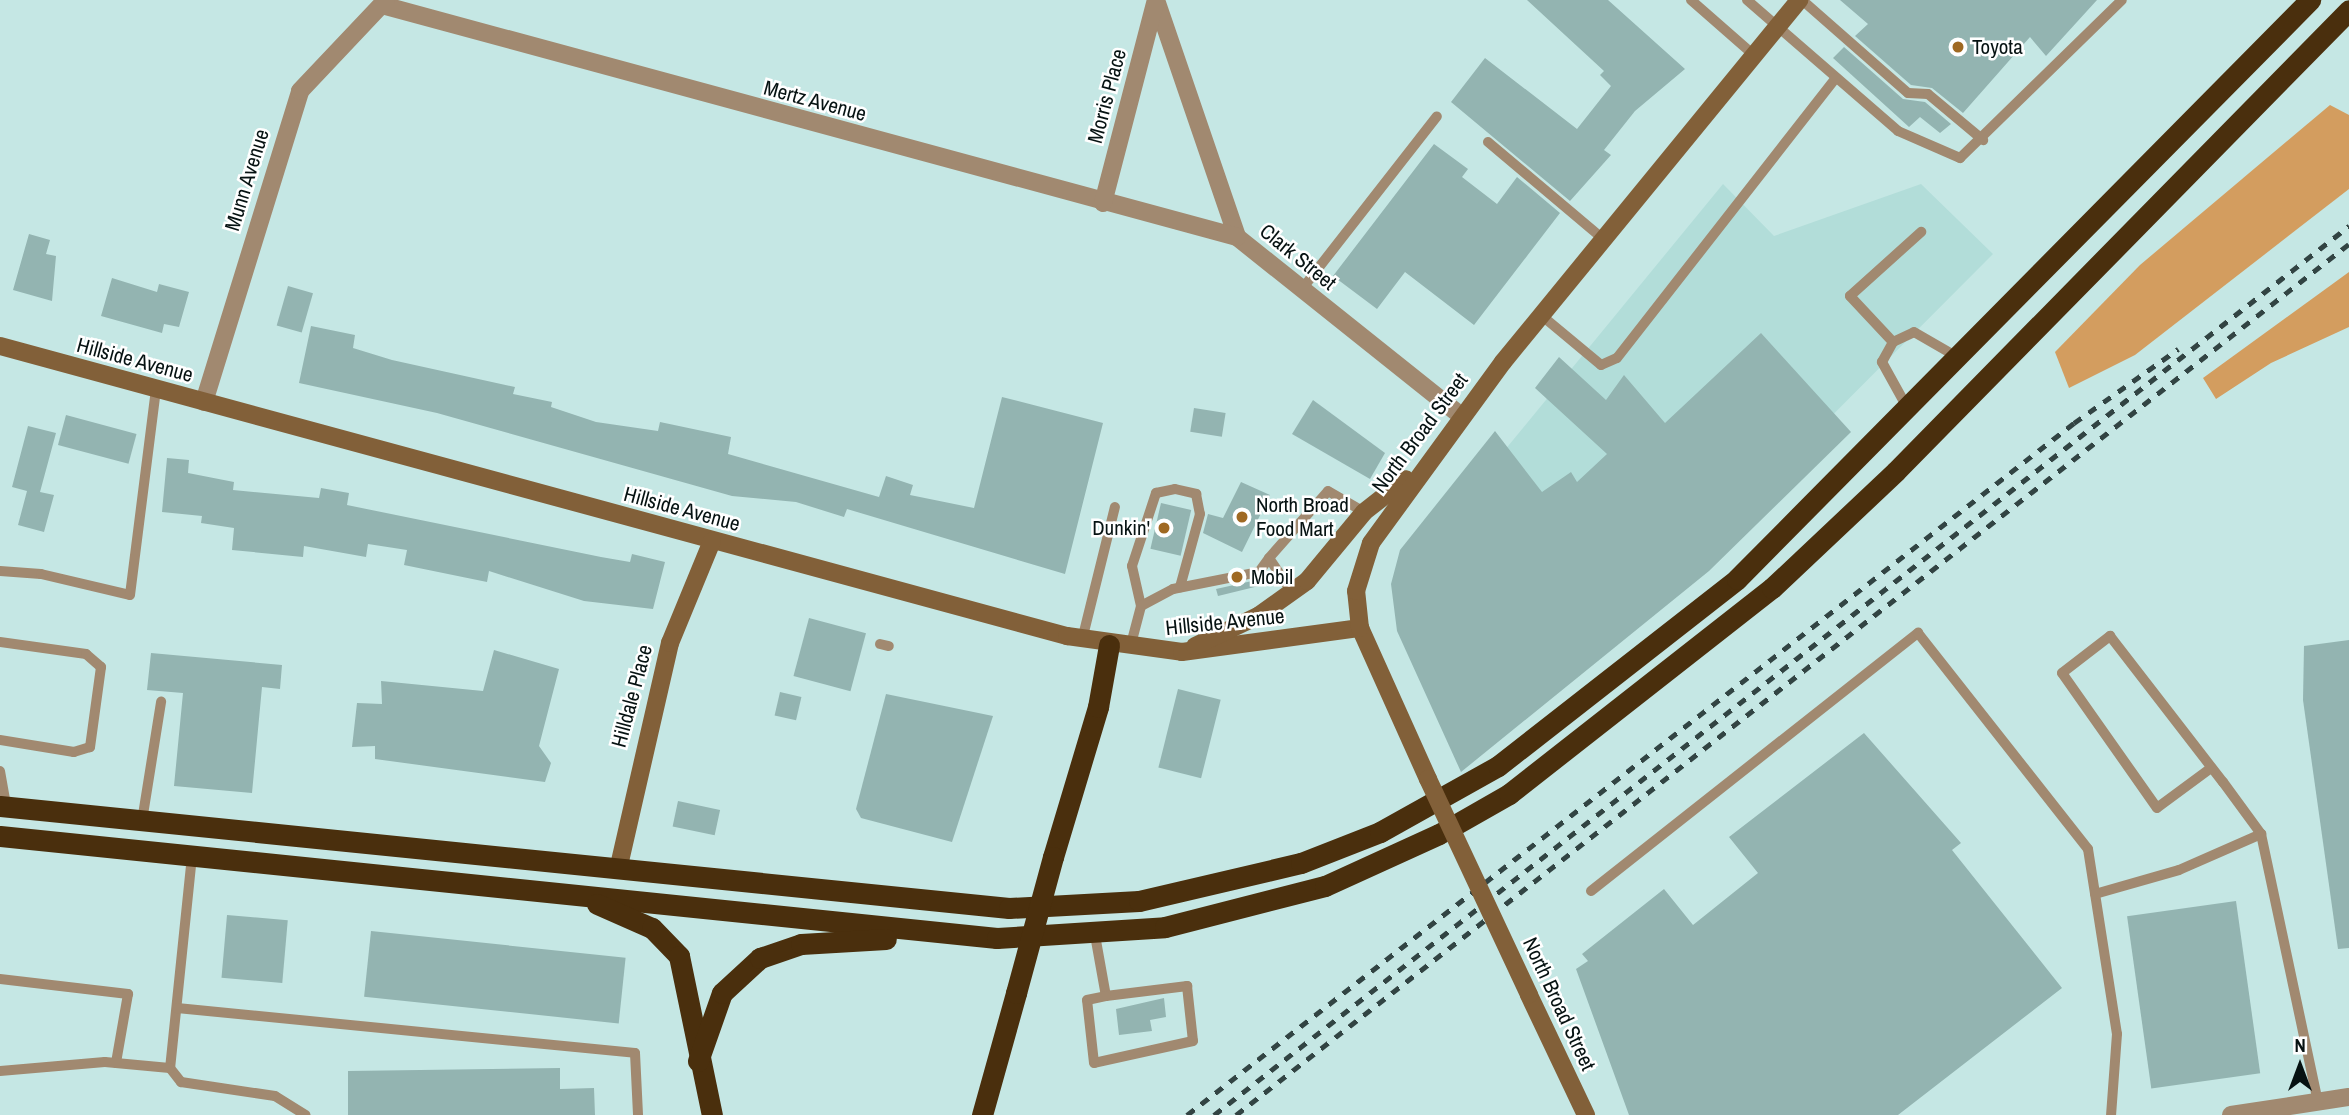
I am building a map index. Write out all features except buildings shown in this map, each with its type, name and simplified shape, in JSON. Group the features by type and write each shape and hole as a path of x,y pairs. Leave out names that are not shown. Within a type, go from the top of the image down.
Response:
{"highway":[{"path":"3,806 618,870 1042,908 1181,894 1301,863 1422,810 1540,736 1737,579 1909,410 2309,0"},
{"path":"698,1061 722,993 772,952 820,942 960,936 1095,935 1206,920 1330,884 1473,815 1576,746 1843,522 2349,10"},
{"path":"982,1115 1053,857 1119,647"},
{"path":"0,836 960,936"},
{"path":"579,897 653,929 671,944 687,979 698,1061 712,1115"}],"main road":[{"name":"North Broad Street","path":"1586,1115 1360,628 1356,591 1365,555 1420,469 1602,238 1800,0"},
{"name":"Hillside Avenue","path":"0,346 1082,640 1119,647 1182,652 1360,628"},
{"path":"1182,652 1241,626 1292,592 1319,570 1364,512 1420,469"},
{"name":"Hilldale Place","path":"618,870 670,643 712,541"}],"street":[{"name":"Morris Place","path":"1103,204 1156,0"},
{"name":"Clark Street","path":"1156,0 1237,237 1461,416"},
{"name":"Mertz Avenue","path":"384,3 1103,204 1237,237"},
{"name":"Munn Avenue","path":"204,402 300,91 384,3"},
{"path":"2231,1115 2349,1097"}],"lane":[{"path":"1691,0 1755,56"},
{"path":"1748,0 1836,78 1920,143 1960,158 1983,140 2122,0"},
{"path":"1800,0 1908,93 1927,94 1983,140"},
{"path":"1541,315 1601,365 1617,358 1836,78"},
{"path":"1302,289 1437,116"},
{"path":"1488,142 1602,238"},
{"path":"1893,342 1850,296 1921,232"},
{"path":"1909,410 1882,362 1893,342 1914,332 1959,358"},
{"path":"0,571 41,573 130,595 156,390"},
{"path":"1141,606 1132,566 1156,493 1175,489 1196,494 1200,514 1180,587"},
{"path":"1119,647 1141,606 1180,587 1259,572 1328,491 1364,512"},
{"path":"1082,640 1115,507"},
{"path":"1269,558 1292,592"},
{"path":"1591,891 1917,633 2088,849 2117,1034 2111,1115"},
{"path":"2211,768 2157,808 2062,673 2110,636 2211,768 2261,834 2318,1102"},
{"path":"0,642 86,654 101,667 90,747 74,752 0,740"},
{"path":"142,821 161,702"},
{"path":"0,771 3,806"},
{"path":"2095,894 2179,870 2261,834"},
{"path":"192,856 170,1068 181,1082 275,1096 306,1115"},
{"path":"1095,935 1106,996"},
{"path":"0,979 128,994 116,1063"},
{"path":"1187,986 1193,1041 1094,1063 1087,1000 1106,996 1187,986"},
{"path":"177,1008 635,1053 638,1115"},
{"path":"0,1071 116,1063 170,1068"}],"shaded area":[{"path":"2330,105 2349,115 2349,189 2135,355 2069,388 2055,352 2140,265"},
{"path":"1723,184 1774,236 1921,184 1993,254 1724,524 1464,729 1486,473"},
{"path":"2349,272 2349,327 2271,363 2216,399 2203,378"}],"railway":[{"path":"1214,1115 2349,226"},
{"path":"1236,1115 2349,244"},
{"path":"1187,1115 2074,423 2178,349"}],"place":[{"name":"Toyota","path":"1958,47"},
{"name":"North Broad Food Mart","path":"1242,517"},
{"name":"Dunkin'","path":"1164,528"},
{"name":"Mobil","path":"1237,577"}]}
